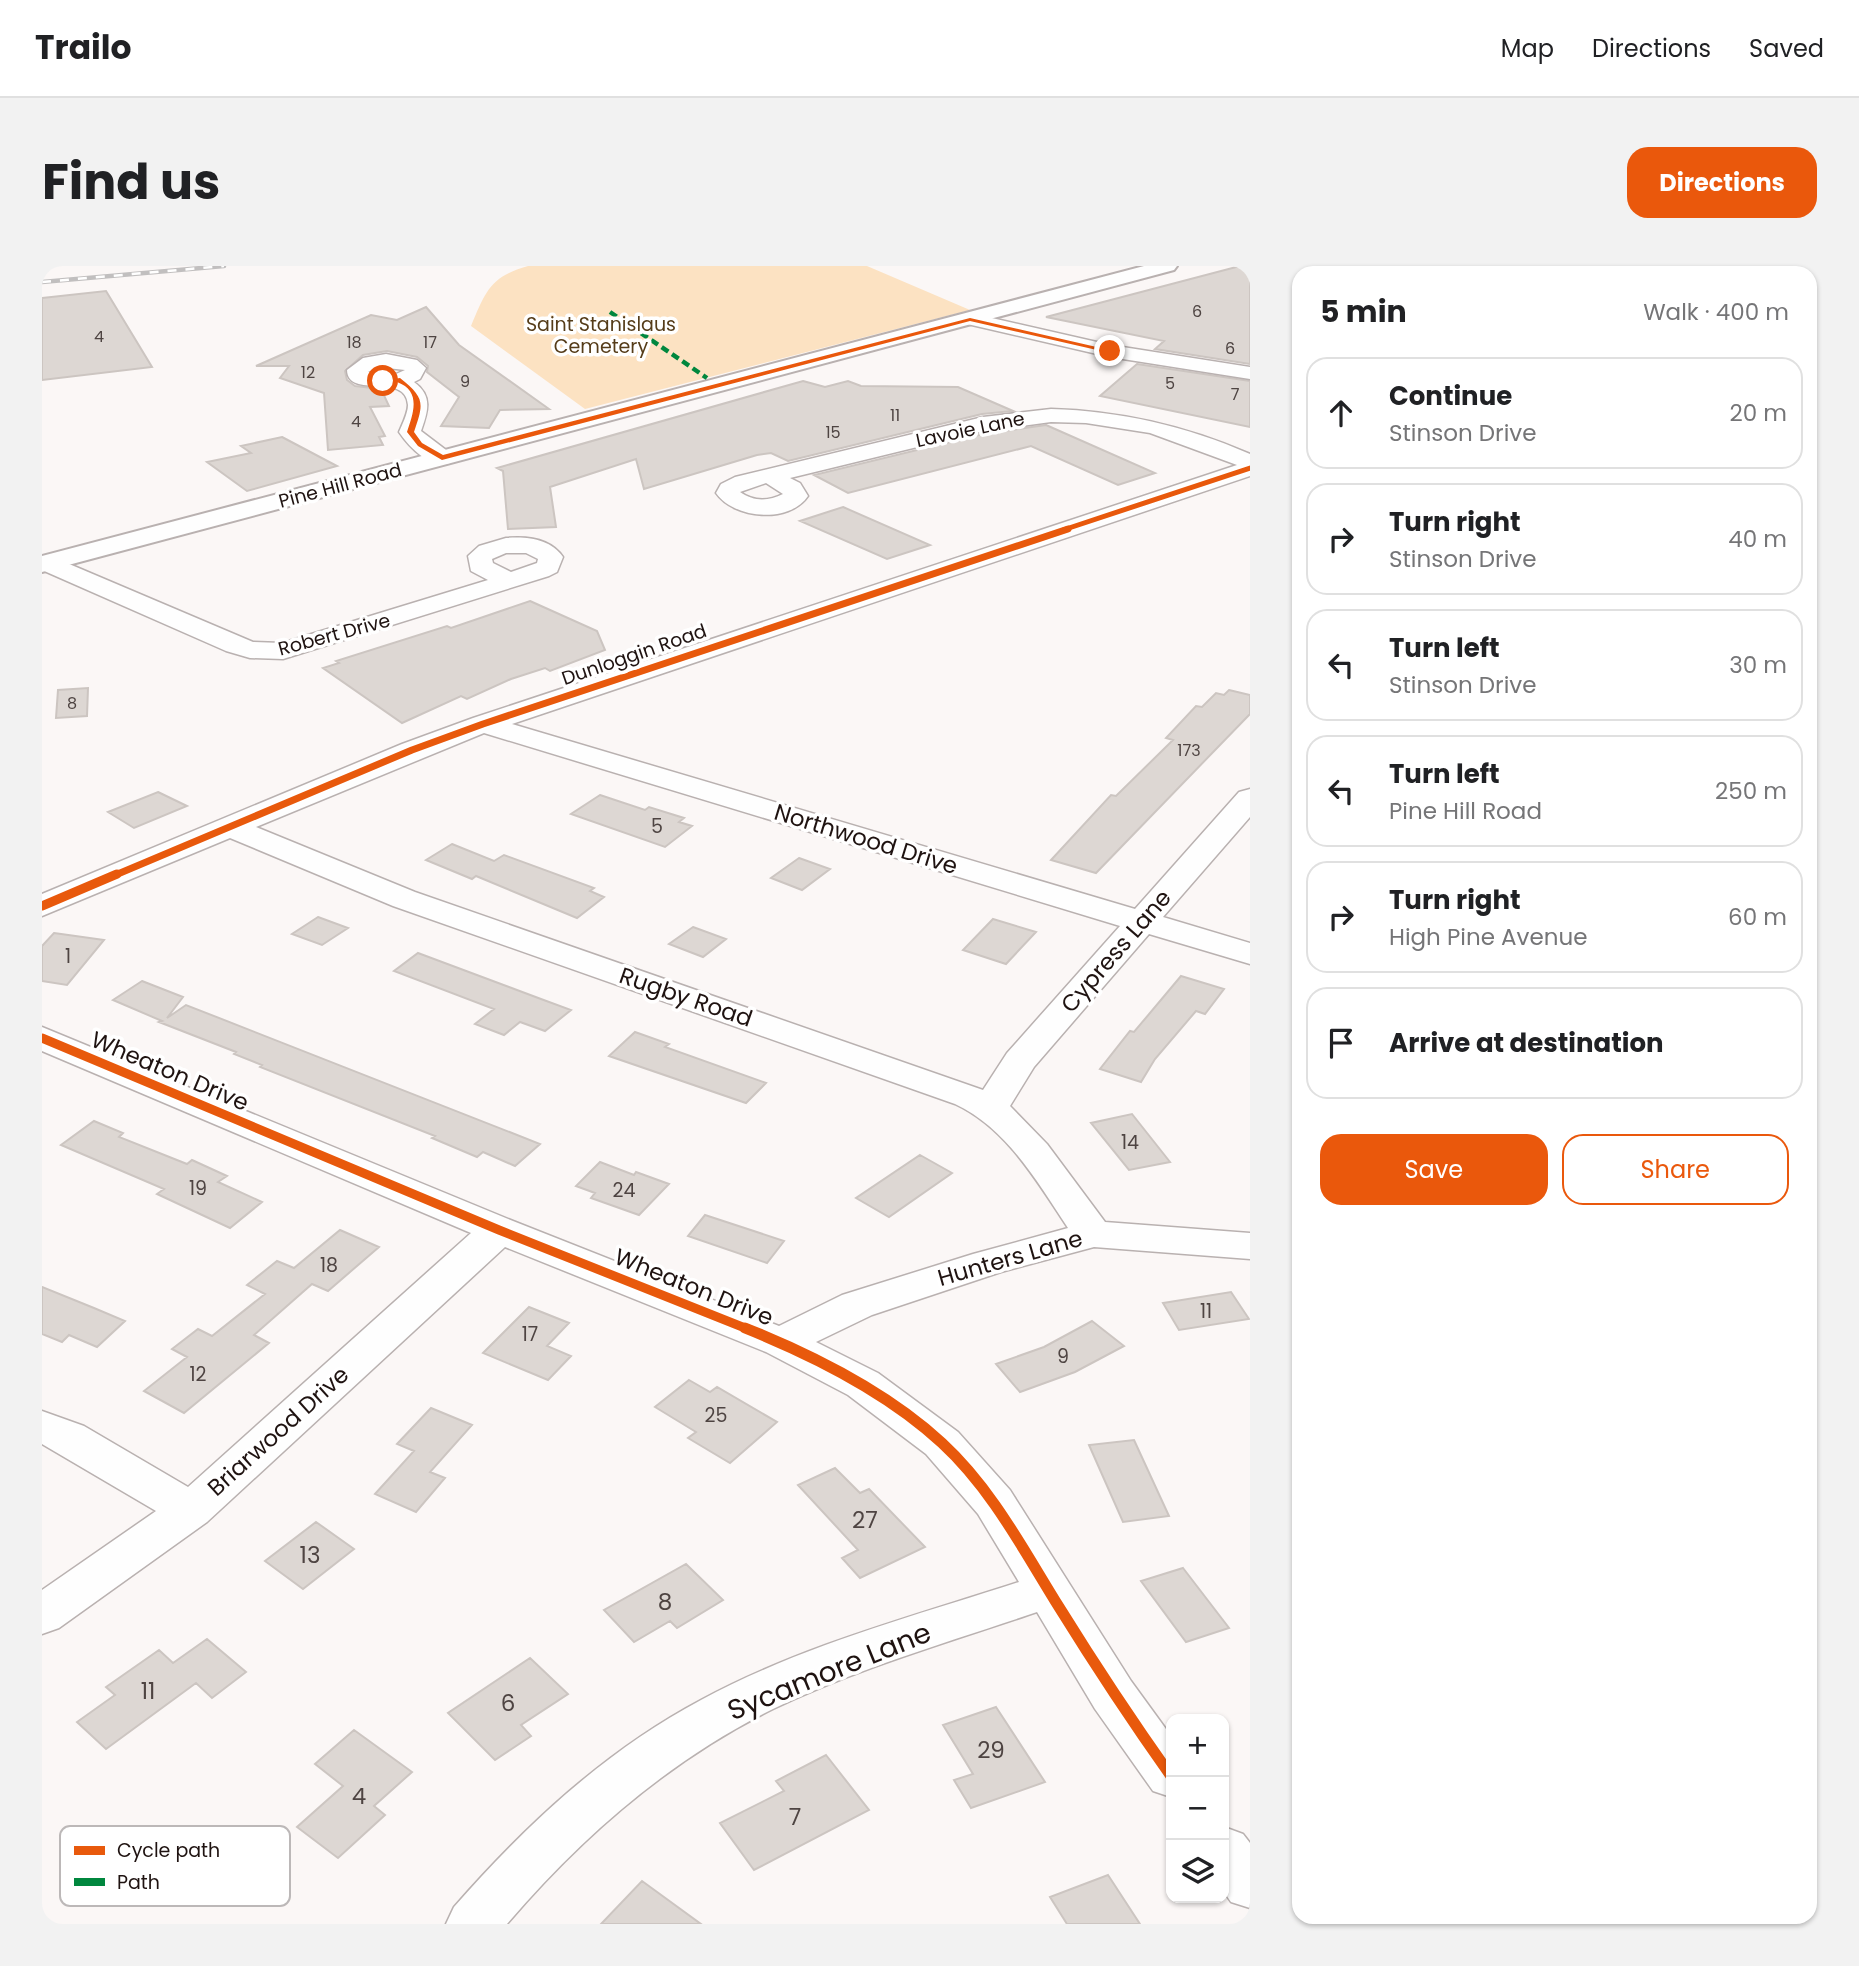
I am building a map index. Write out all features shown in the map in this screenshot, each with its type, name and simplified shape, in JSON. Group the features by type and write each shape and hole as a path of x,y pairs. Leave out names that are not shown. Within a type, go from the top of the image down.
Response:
{"street":[{"name":"Pine Hill Road","path":"44,563 1167,266"},
{"path":"970,319 1110,351 1250,373"},
{"path":"398,380 419,399 410,432 414,438 442,457"},
{"name":"Lavoie Lane","path":"770,475 998,421 1036,416 1100,417 1136,423 1213,446 1250,462"},
{"name":"Dunloggin Road","path":"42,906 412,750 483,724 1250,468"},
{"name":"Robert Drive","path":"44,563 235,645 265,652 301,646 509,581"},
{"name":"Northwood Drive","path":"483,724 1250,954"},
{"name":"Cypress Lane","path":"990,1108 1020,1061 1250,798"},
{"name":"Rugby Road","path":"230,827 404,899 927,1081 990,1108 1037,1157 1093,1234"},
{"name":"Wheaton Drive","path":"42,1038 499,1230 781,1342 863,1384 942,1443 994,1502 1113,1695 1166,1769"},
{"name":"Briarwood Drive","path":"42,1615 191,1510 499,1230"},
{"name":"Hunters Lane","path":"781,1342 857,1305 987,1263 1093,1234 1250,1245"},
{"path":"42,1426 68,1437 191,1510"},
{"name":"Sycamore Lane","path":"473,1924 519,1871 567,1824 654,1755 718,1715 827,1666 1049,1590"},
{"path":"1229,1857 1250,1885"}],"green space":[{"name":"Saint Stanislaus Cemetery","path":"528,266 867,266 970,310 585,409 471,326 491,287 505,275"}],"building":[{"path":"1240,266 1250,266 1250,364 1155,349 1164,341 1046,317"},
{"path":"106,291 152,367 42,380 42,298"},
{"path":"426,307 459,345 549,409 500,410 489,428 441,426 459,397 427,372 428,366 417,357 387,351 363,355 345,371 347,380 355,386 381,389 389,406 370,407 385,436 379,437 383,445 328,450 324,393 280,378 289,366 256,366 371,315 397,320"},
{"path":"1137,364 1250,381 1250,427 1100,396"},
{"path":"803,381 825,387 848,381 861,386 958,387 1013,411 982,414 788,461 771,453 757,455 644,489 636,459 550,487 556,527 508,529 503,471 497,468"},
{"path":"1046,425 1155,473 1118,485 1031,446 848,493 814,475 983,434"},
{"path":"282,437 337,466 247,491 207,462 251,453 241,446"},
{"path":"843,507 930,545 887,559 800,521"},
{"path":"530,601 597,631 605,650 550,671 545,668 511,679 467,699 461,696 402,723 323,668 339,663 336,661 447,626 451,628"},
{"path":"88,688 87,716 56,718 58,690"},
{"path":"1229,690 1250,695 1250,714 1096,873 1051,860 1111,795 1116,796 1173,740 1166,738 1196,706 1202,707 1216,693 1224,695"},
{"path":"158,792 187,806 134,828 108,812"},
{"path":"600,795 645,810 649,807 684,818 679,822 692,826 665,847 571,814"},
{"path":"452,844 494,861 504,855 594,888 590,891 604,897 577,918 476,876 472,879 426,860"},
{"path":"799,858 830,869 802,890 771,878"},
{"path":"318,917 348,928 322,945 292,934"},
{"path":"993,919 1036,932 1006,964 963,950"},
{"path":"693,927 726,939 703,957 669,944"},
{"path":"54,933 104,940 67,985 42,981 42,946"},
{"path":"418,953 571,1010 545,1031 520,1022 504,1035 475,1024 494,1009 394,971"},
{"path":"1181,976 1224,989 1205,1014 1196,1011 1155,1059 1141,1082 1100,1069 1130,1031 1134,1032"},
{"path":"142,981 183,997 167,1018 186,1005 540,1144 515,1166 483,1152 477,1157 432,1138 435,1136 260,1067 262,1065 234,1054 236,1052 159,1022 162,1021 113,1000"},
{"path":"635,1032 669,1044 665,1047 766,1083 746,1103 609,1056"},
{"path":"1132,1114 1170,1162 1129,1170 1091,1123"},
{"path":"94,1121 123,1133 119,1137 187,1164 192,1160 227,1176 218,1182 262,1202 230,1228 157,1194 164,1189 61,1145"},
{"path":"920,1155 952,1173 889,1217 856,1198"},
{"path":"600,1162 669,1184 639,1215 591,1198 595,1193 576,1186"},
{"path":"705,1215 784,1241 767,1263 688,1236"},
{"path":"340,1230 379,1247 328,1291 312,1284 254,1335 269,1343 184,1413 144,1391 187,1357 172,1349 198,1329 212,1336 265,1294 247,1285 277,1261 294,1268"},
{"path":"42,1287 125,1321 97,1347 69,1335 62,1342 42,1334"},
{"path":"1231,1292 1249,1319 1179,1330 1163,1303"},
{"path":"529,1307 569,1323 547,1346 571,1356 548,1380 483,1353"},
{"path":"1092,1321 1124,1346 1075,1372 1020,1392 996,1364 1044,1347"},
{"path":"689,1380 710,1392 717,1387 777,1422 730,1463 688,1438 696,1432 655,1407"},
{"path":"431,1408 472,1425 430,1472 445,1478 416,1512 375,1494 414,1451 397,1444"},
{"path":"1134,1440 1169,1516 1123,1522 1089,1445"},
{"path":"835,1468 860,1493 869,1489 925,1547 860,1578 842,1558 858,1550 798,1485"},
{"path":"316,1522 354,1549 303,1589 265,1561"},
{"path":"686,1564 723,1600 677,1628 670,1621 634,1642 604,1610"},
{"path":"1183,1568 1229,1628 1186,1642 1141,1581"},
{"path":"207,1639 246,1672 212,1698 196,1683 106,1749 77,1722 115,1695 106,1687 159,1650 173,1663"},
{"path":"530,1658 568,1694 521,1725 531,1736 495,1760 448,1713"},
{"path":"996,1707 1045,1782 971,1808 954,1780 973,1774 943,1725"},
{"path":"354,1730 412,1772 374,1806 385,1815 338,1858 297,1827 343,1786 315,1764"},
{"path":"826,1755 869,1810 754,1870 720,1823 784,1791 776,1781"},
{"path":"1108,1875 1140,1924 1067,1924 1050,1897"},
{"path":"642,1881 701,1924 601,1924"}],"railway":[{"path":"42,282 224,266"}],"marked path":[{"path":"610,312 707,378"}],"cycle path":[{"path":"42,906 412,750 483,724 1250,468"},
{"path":"42,1038 499,1230 781,1342 863,1384 942,1443 994,1502 1113,1695 1166,1769"}],"route":[{"path":"383,381 398,380 419,399 419,407 410,432 420,444 442,457 970,319 1110,351"}]}
